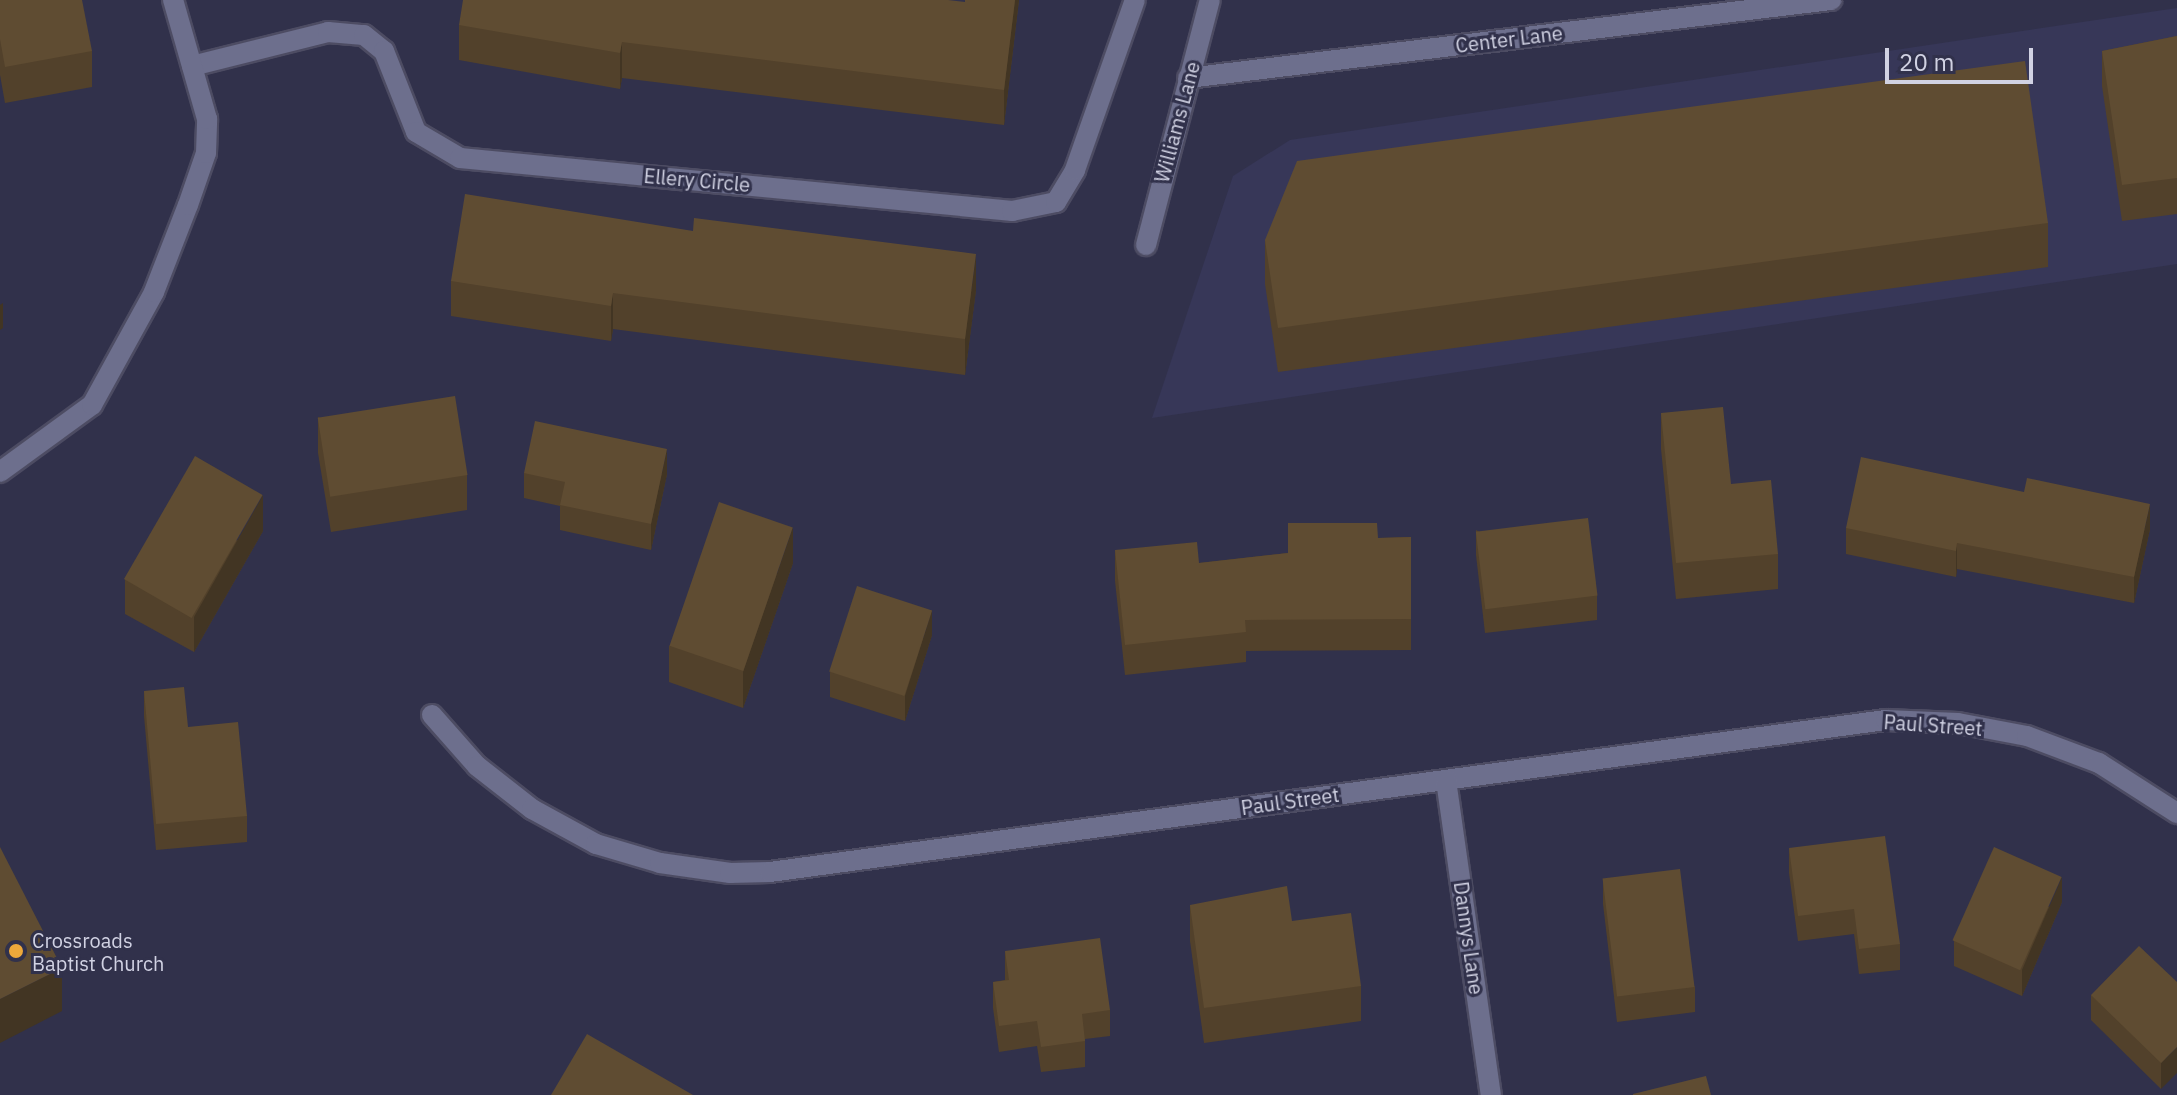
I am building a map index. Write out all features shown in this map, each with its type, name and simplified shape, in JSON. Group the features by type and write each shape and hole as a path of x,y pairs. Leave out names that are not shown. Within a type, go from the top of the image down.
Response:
{"street":[{"path":"0,472 92,405 154,292 206,153 207,119 173,0"},
{"name":"Ellery Circle","path":"192,66 328,32 364,35 384,51 416,132 460,158 1012,211 1056,202 1135,0"},
{"name":"Williams Lane","path":"1146,245 1210,0"},
{"name":"Center Lane","path":"1188,78 1831,0"},
{"name":"Paul Street","path":"432,715 477,766 532,809 596,844 660,863 730,873 770,872 1886,720 1958,723 2027,736 2099,763 2177,813"},
{"name":"Dannys Lane","path":"1446,780 1491,1095"}],"shaded area":[{"path":"2177,8 2177,264 1152,418 1233,176 1290,140"}],"building":[{"path":"0,0 82,0 92,51 5,67 0,39"},
{"path":"463,0 1015,0 1004,90 622,42 620,53 459,25"},
{"path":"2177,36 2177,178 2122,185 2102,51"},
{"path":"2025,61 2048,223 1278,328 1265,240 1297,161"},
{"path":"465,194 693,231 694,218 976,254 965,339 613,293 611,306 451,281"},
{"path":"455,396 468,475 330,497 318,418"},
{"path":"1723,407 1731,484 1771,480 1778,554 1676,563 1661,413"},
{"path":"535,421 667,449 651,524 560,505 565,482 524,473"},
{"path":"195,456 263,495 192,618 124,579"},
{"path":"1861,457 2024,492 2027,478 2150,504 2134,577 1957,543 1956,551 1846,528"},
{"path":"719,502 793,527 743,671 670,646"},
{"path":"1588,518 1598,595 1485,609 1476,532"},
{"path":"1288,523 1377,523 1378,538 1411,537 1411,619 1245,620 1246,632 1125,645 1115,550 1197,542 1199,563 1288,553"},
{"path":"857,586 932,610 904,696 829,672"},
{"path":"184,687 188,727 238,722 247,816 156,824 144,691"},
{"path":"1885,836 1900,944 1859,949 1854,909 1798,916 1789,848"},
{"path":"0,847 62,968 0,999"},
{"path":"1994,847 2062,877 2020,970 1953,940"},
{"path":"1680,869 1695,987 1617,997 1603,879"},
{"path":"1287,886 1292,921 1351,913 1361,986 1204,1008 1190,905"},
{"path":"1100,938 1110,1010 1082,1014 1085,1041 1041,1047 1037,1021 999,1026 993,982 1009,980 1005,951"},
{"path":"2139,946 2177,982 2177,1047 2161,1063 2091,995"},
{"path":"587,1034 693,1095 551,1095"},
{"path":"1706,1076 1711,1095 1633,1095 1633,1094"}],"place":[{"name":"Crossroads Baptist Church","path":"16,951"}]}
